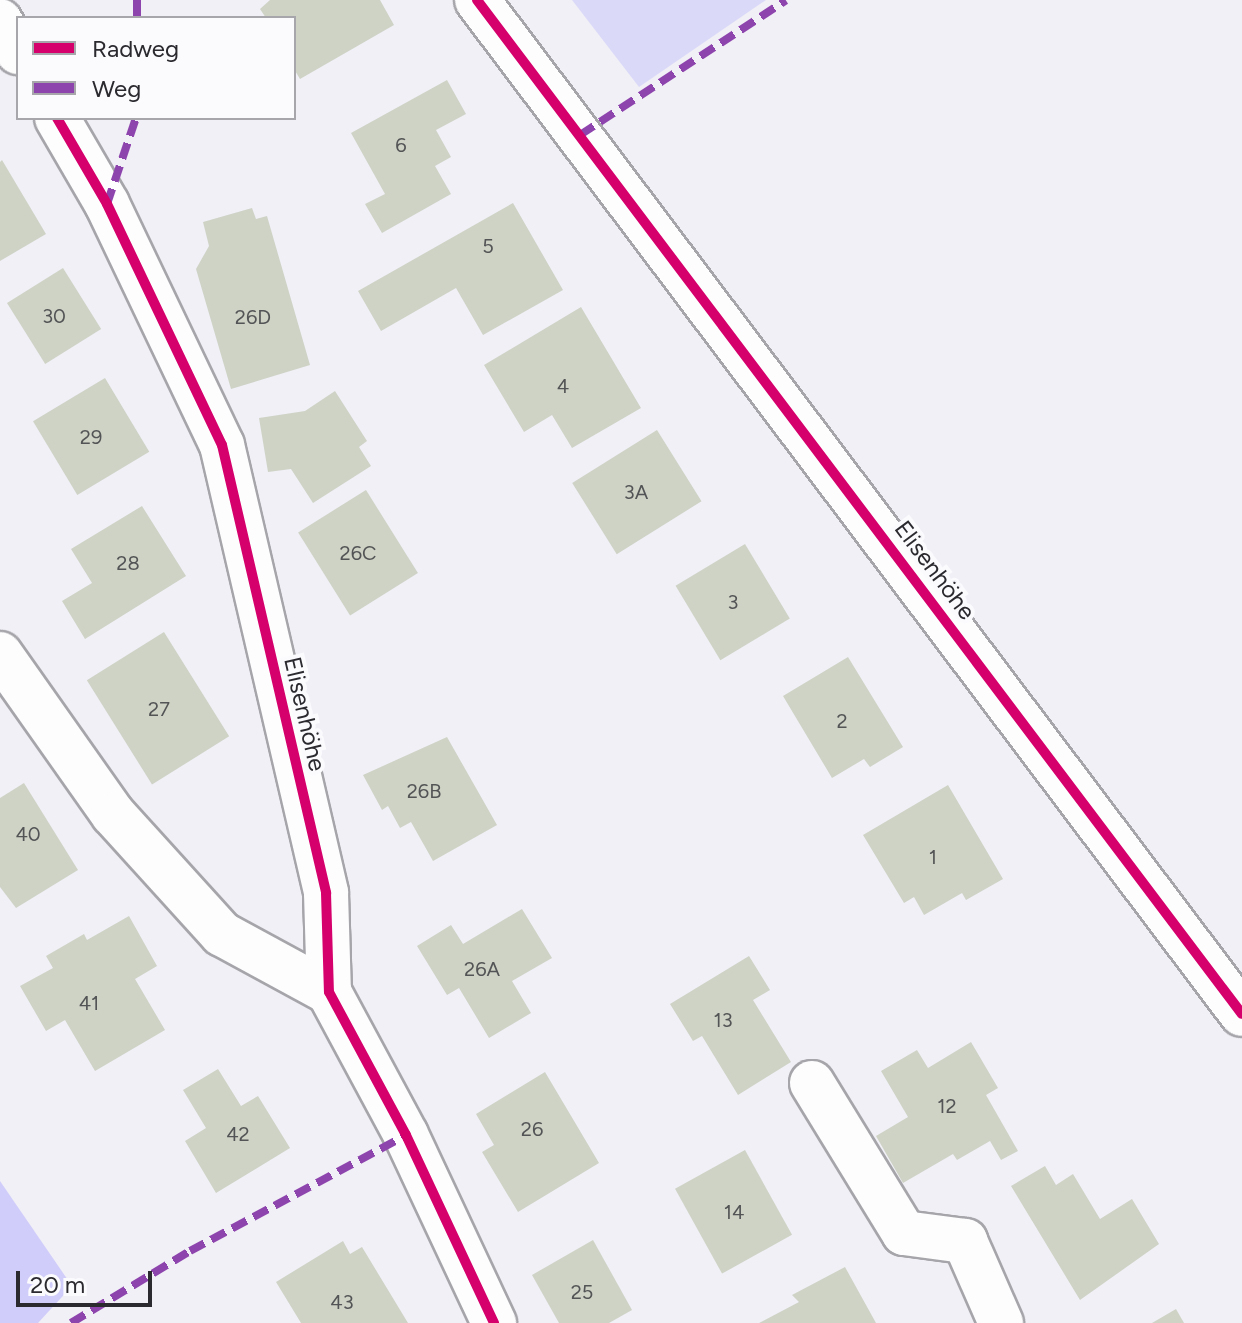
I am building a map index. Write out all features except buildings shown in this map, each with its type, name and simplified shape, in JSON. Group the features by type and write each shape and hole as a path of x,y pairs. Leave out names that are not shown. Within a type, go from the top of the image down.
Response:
{"street":[{"name":"Elisenhöhe","path":"477,0 1242,1014"},
{"name":"Elisenhöhe","path":"58,120 107,204 222,445 326,893 329,992 406,1135 494,1323"},
{"path":"0,654 113,814 222,934 329,992"},
{"path":"812,1083 904,1233 965,1241 1001,1323"}],"shaded area":[{"path":"572,0 766,0 639,87"},
{"path":"0,1181 72,1286 38,1323 0,1323"}],"marked path":[{"path":"137,0 137,16"},
{"path":"580,135 786,0"},
{"path":"107,204 135,120"},
{"path":"71,1323 190,1251 406,1135"}],"cycle path":[{"path":"477,0 1242,1014"},
{"path":"58,120 107,204 222,445 326,893 329,992 406,1135 494,1323"}]}
